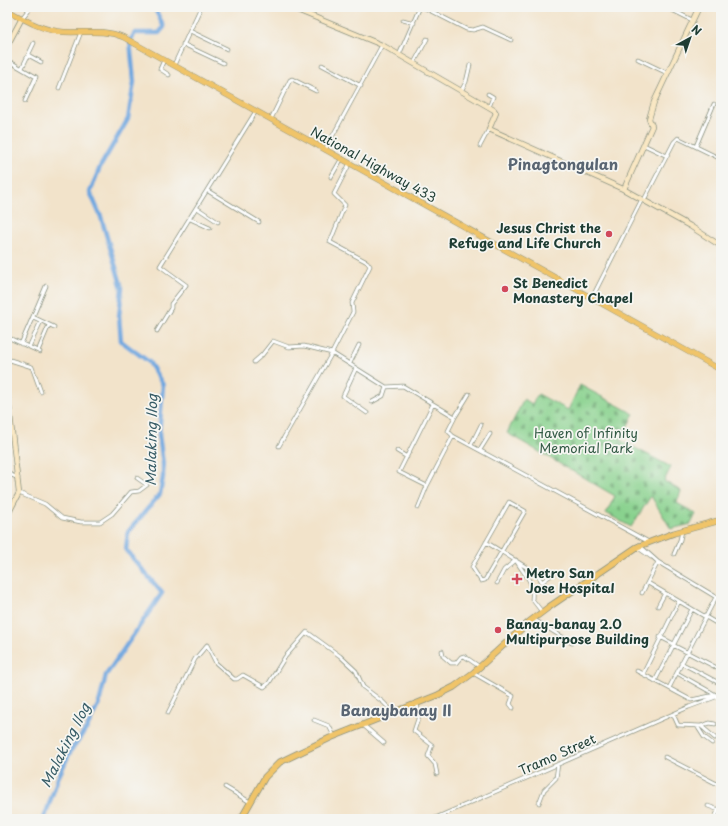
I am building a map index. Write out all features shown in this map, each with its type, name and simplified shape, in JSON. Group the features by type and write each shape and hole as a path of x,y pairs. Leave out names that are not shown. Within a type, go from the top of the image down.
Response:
{"highway":[{"path":"241,819 265,777 276,765 334,737 454,687 473,673 542,612 638,546 682,530 721,520"}],"main road":[{"name":"National Highway 433","path":"8,10 22,18 52,30 110,33 123,37 137,44 721,370"}],"street":[{"path":"7,46 22,18 30,7"},
{"path":"174,65 201,7"},
{"path":"290,7 382,45 489,107 496,113 480,146"},
{"path":"399,55 423,7 466,29 473,30 483,27 510,40"},
{"path":"666,7 692,20"},
{"path":"624,189 652,126 649,119 650,111 698,7"},
{"path":"7,17 8,10"},
{"path":"403,20 414,23"},
{"path":"190,31 227,49"},
{"path":"59,88 81,32"},
{"path":"414,64 427,39"},
{"path":"22,68 34,43"},
{"path":"183,44 223,63"},
{"path":"325,150 382,45"},
{"path":"28,55 42,62"},
{"path":"638,59 667,73"},
{"path":"7,60 36,78 25,101"},
{"path":"164,60 160,69 169,75"},
{"path":"322,65 361,86"},
{"path":"461,91 466,82 470,65"},
{"path":"271,119 290,80 292,79 316,91"},
{"path":"488,94 493,97 489,107"},
{"path":"696,146 714,104"},
{"path":"157,331 172,308 171,304 186,285 160,266 208,191 256,111"},
{"path":"489,129 624,189 690,226 721,246"},
{"path":"592,298 674,142 678,138 721,159"},
{"path":"644,145 667,156"},
{"path":"331,177 342,158"},
{"path":"279,446 332,353 353,312 352,304 370,266 367,262 330,242 345,205 334,194 350,163"},
{"path":"208,191 259,222"},
{"path":"196,208 218,222"},
{"path":"190,220 210,228"},
{"path":"21,344 46,286"},
{"path":"33,317 54,327"},
{"path":"29,347 41,321"},
{"path":"7,337 39,351 49,325"},
{"path":"254,362 262,355 273,341 290,347 304,346 322,349 350,363 386,387 403,386 456,417"},
{"path":"350,363 360,345"},
{"path":"7,359 32,367 41,392"},
{"path":"356,368 343,396 367,413"},
{"path":"372,402 383,396 386,387"},
{"path":"7,389 19,493 7,516"},
{"path":"469,394 448,431 454,436 647,542"},
{"path":"427,486 399,472 433,404"},
{"path":"471,445 482,426"},
{"path":"480,450 490,434"},
{"path":"418,508 427,486 454,436"},
{"path":"396,451 407,457"},
{"path":"7,473 18,478"},
{"path":"19,493 45,504 62,518 81,522 100,522 118,508 131,492 142,489 147,485 137,478"},
{"path":"509,502 525,511 485,580 481,581 472,568 486,542 509,502"},
{"path":"674,554 680,540 682,530"},
{"path":"486,542 536,574 542,582 550,576"},
{"path":"638,546 646,554 658,562 721,600"},
{"path":"516,560 531,582 533,589 532,599 542,612"},
{"path":"497,583 504,570 516,560"},
{"path":"642,593 658,562"},
{"path":"648,583 721,625"},
{"path":"658,606 665,594"},
{"path":"669,688 716,597"},
{"path":"643,674 679,601"},
{"path":"656,681 692,609"},
{"path":"533,619 572,643"},
{"path":"168,713 195,659 207,645 216,663 234,679 237,679 243,675 264,687 269,682 285,657 307,632 340,656 354,670 363,687 383,702 394,713"},
{"path":"660,637 721,670"},
{"path":"442,651 443,656 451,663 456,663 461,656 464,656 480,666"},
{"path":"681,663 721,684"},
{"path":"637,672 691,700 721,694"},
{"path":"473,673 513,696 510,704 513,708"},
{"path":"677,673 716,695"},
{"name":"Tramo Street","path":"433,819 721,694"},
{"path":"417,703 419,716 414,731 432,744 428,756 435,764 437,774"},
{"path":"673,714 678,725 702,726 710,723 714,724"},
{"path":"314,720 330,726 334,737"},
{"path":"363,725 384,743"},
{"path":"697,726 704,737 712,743"},
{"path":"702,726 715,738"},
{"path":"665,758 721,786"},
{"path":"539,803 544,790 556,778 558,764"},
{"path":"225,787 250,802"},
{"path":"714,819 721,805"},
{"path":"708,806 719,810"}],"green space":[{"name":"Haven of Infinity Memorial Park","path":"580,385 634,414 620,440 671,467 664,481 681,491 677,503 696,514 691,524 671,529 651,496 631,527 606,513 615,496 507,433 524,399 532,404 538,394 568,410"}],"waterway":[{"name":"Malaking Ilog","path":"44,819 58,778 71,750 87,728 99,703 106,675 162,593 126,550 128,532 160,494 163,477 163,464 159,435 163,385 149,362 121,341 119,316 122,288 101,217 90,192 100,167 128,119 134,82 130,41 135,33 159,33 164,27 154,7"}],"place":[{"name":"Jesus Christ the Refuge and Life Church","path":"609,234"},
{"name":"St Benedict Monastery Chapel","path":"505,289"},
{"name":"Metro San Jose Hospital","path":"517,579"},
{"name":"Banay-banay 2.0 Multipurpose Building","path":"498,630"}],"district":[{"name":"Pinagtongulan","path":"563,163"},
{"name":"Banaybanay II","path":"396,709"}]}
